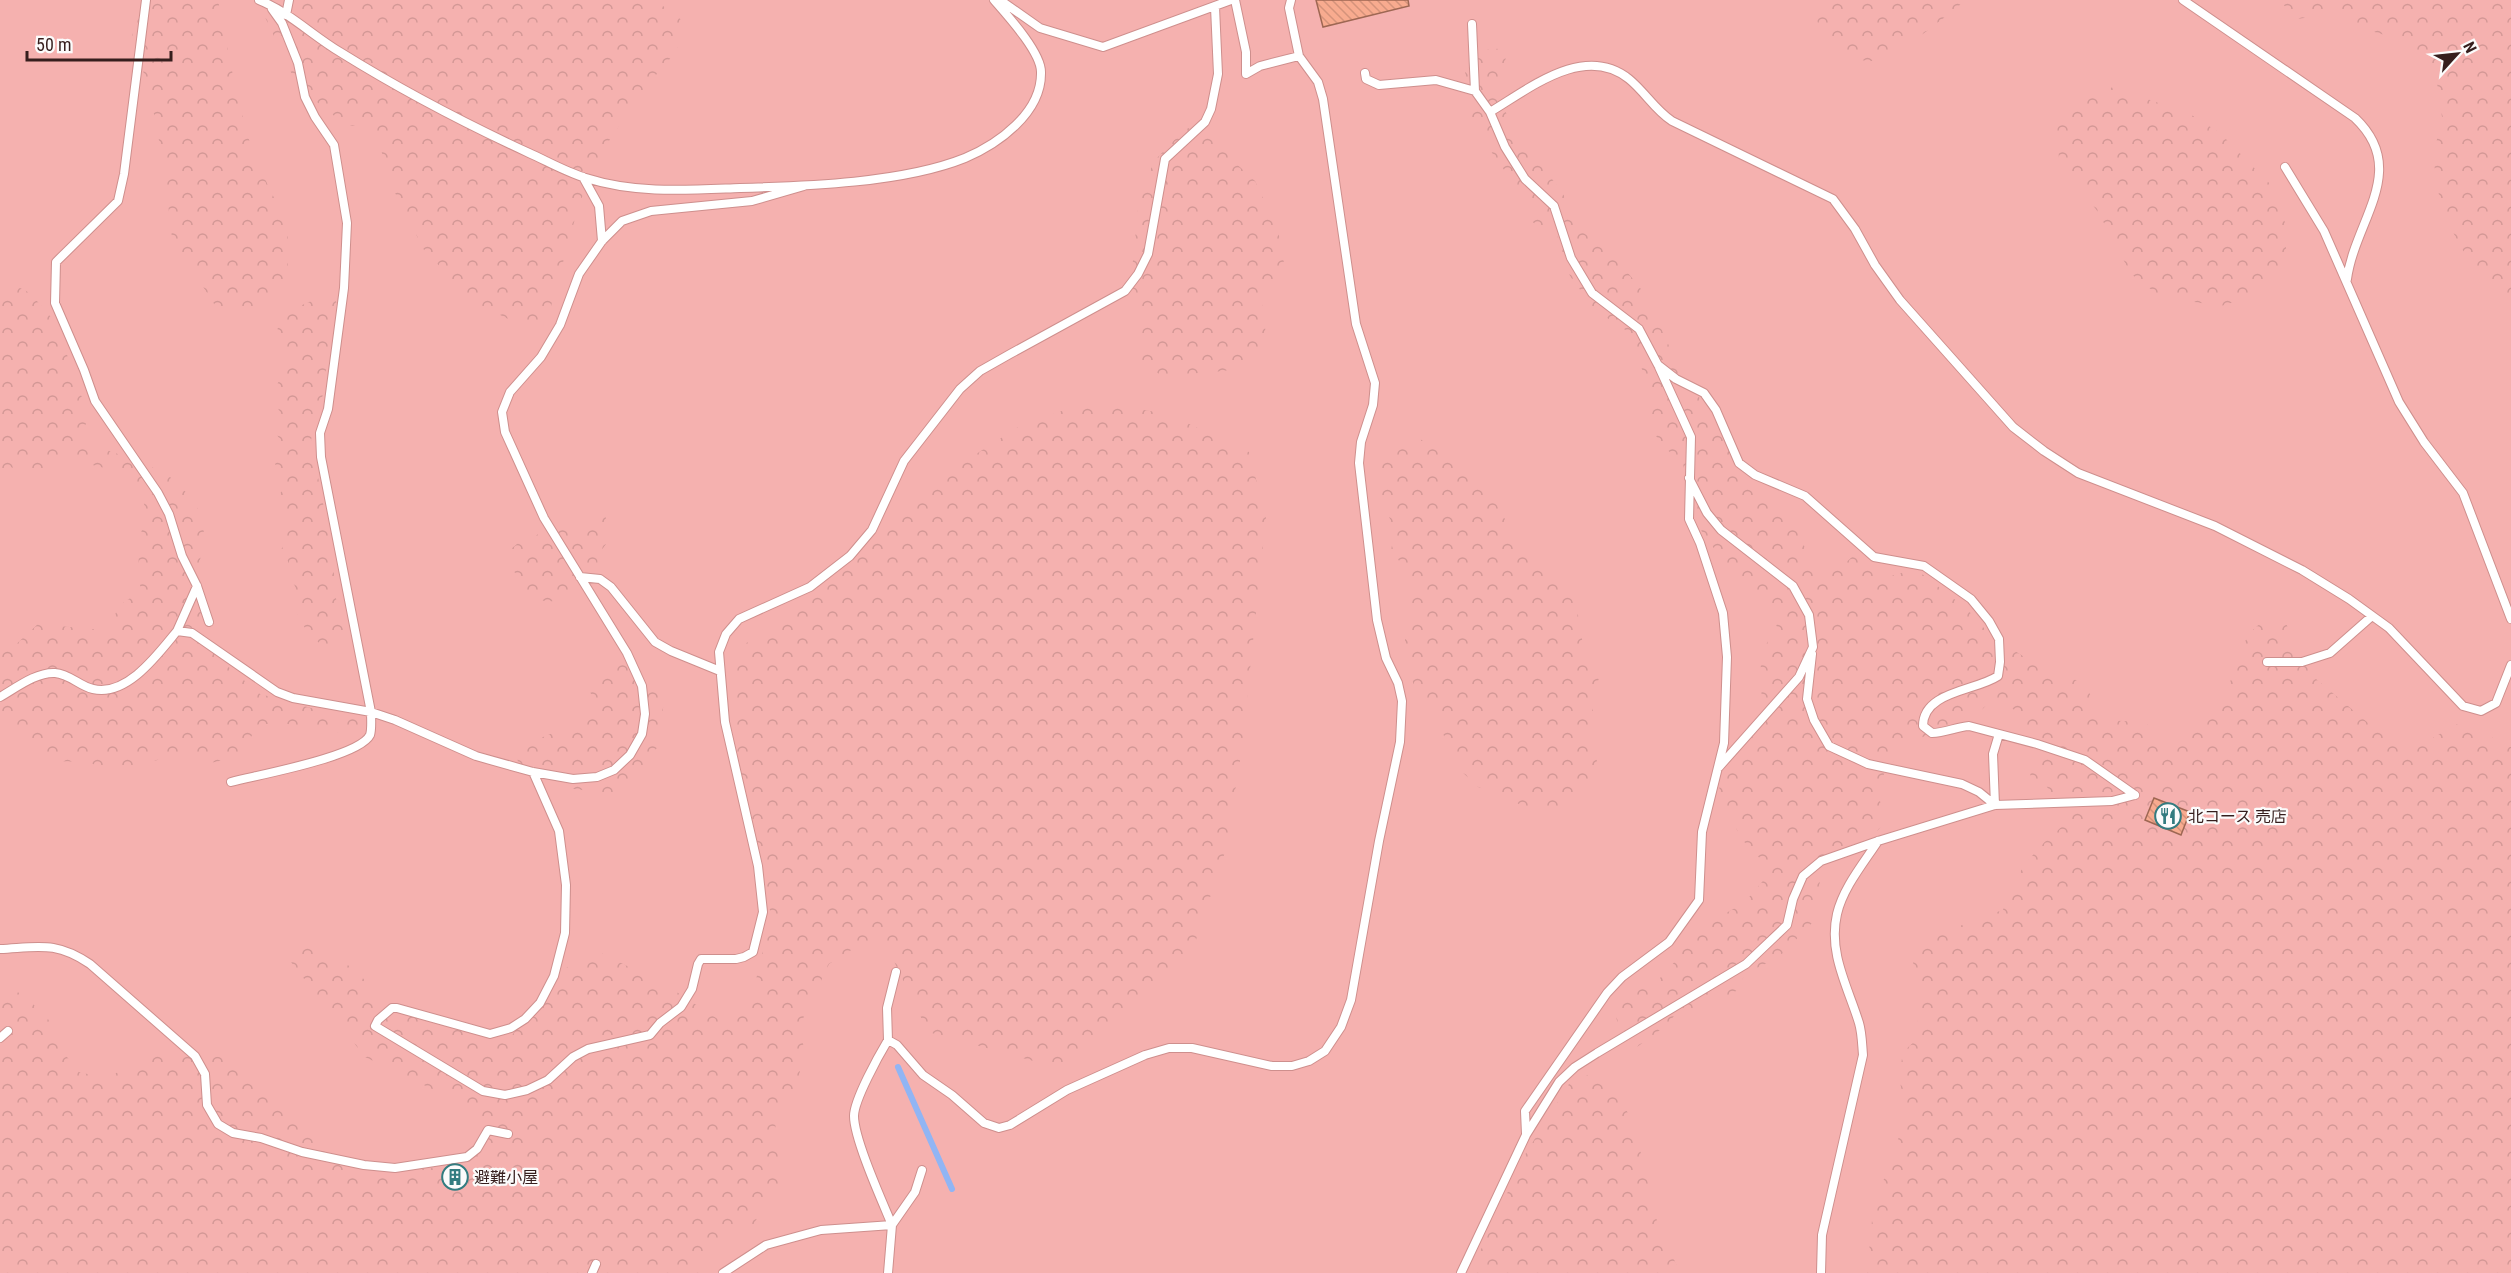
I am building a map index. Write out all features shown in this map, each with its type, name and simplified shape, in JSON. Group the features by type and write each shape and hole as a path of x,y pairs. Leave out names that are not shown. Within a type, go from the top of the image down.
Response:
{"lane":[{"path":"146,0 124,174 118,201 56,262 55,303 95,401 158,492 169,514 182,556 197,586 208,622"},
{"path":"286,15 289,0"},
{"path":"263,2 340,52 480,130 583,177 616,186 671,190 804,186 896,175 963,158 994,144 1016,124 1030,106 1038,89 1041,70 1033,51 1016,25 994,0"},
{"path":"1000,0 1040,28 1103,47 1233,0 1246,52 1246,74 1260,66 1299,56"},
{"path":"888,1040 897,1045 923,1075 952,1095 984,1123 999,1128 1010,1125 1067,1090 1145,1055 1169,1048 1192,1048 1272,1066 1292,1066 1309,1061 1325,1051 1341,1027 1351,1000 1379,841 1400,742 1402,701 1398,683 1386,658 1377,620 1359,463 1361,442 1372,405 1375,382 1356,324 1323,99 1318,82 1299,56 1289,8 1291,0"},
{"path":"2184,0 2355,118 2373,139 2379,152 2380,167 2377,184 2350,259 2347,281"},
{"path":"231,782 302,765 362,744 370,734 371,712 321,458 320,433 328,409 344,288 347,223 344,191 334,145 305,98 298,63 282,23 263,2"},
{"path":"533,772 559,831 566,885 566,933 554,976 540,1003 525,1019 511,1028 490,1034 397,1008 392,1008 378,1020 375,1026 483,1091 505,1095 528,1090 548,1080 573,1056 588,1048 650,1035 660,1023 681,1007 692,989 701,959 735,959 753,952 763,912 758,866 724,722 719,652 726,634 739,619 810,587 850,556 872,530 904,461 960,389 980,371 1125,291 1138,274 1148,254 1165,159 1205,122 1211,109 1218,74 1215,7"},
{"path":"1472,24 1475,91 1490,112 1505,147 1525,179 1554,206 1571,258 1592,293 1639,329 1691,437 1689,519 1700,543 1723,613 1727,657 1724,744 1702,832 1699,900 1669,942 1622,977 1607,993 1525,1111 1526,1135"},
{"path":"1490,112 1538,83 1569,69 1588,65 1606,67 1628,78 1662,115 1672,121 1833,199 1856,229 1875,265 1900,300 2013,427 2044,451 2078,473 2215,526 2292,565 2389,628 2463,706 2481,711 2496,703 2511,665"},
{"path":"1365,73 1366,79 1379,85 1436,80 1475,91"},
{"path":"2284,167 2324,231 2399,402 2424,442 2463,493 2511,619"},
{"path":"583,177 599,206 602,241"},
{"path":"177,631 192,633 277,692 313,703 371,712 395,720 476,756 533,772 573,779 597,777 614,770 630,755 642,734 645,714 642,686 627,653 544,518 506,432 502,412 510,392 541,357 560,325 579,274 602,241 622,221 651,211 752,201 804,186"},
{"path":"1461,1273 1526,1135 1559,1082 1575,1067 1746,964 1788,925 1793,899 1803,876 1821,861 1995,805 2112,801 2134,795 2085,760 2037,744 1969,726 1959,727 1945,733 1932,733 1923,726 1923,716 1933,703 1957,692 1988,683 1998,676 1999,639 1989,621 1971,599 1923,566 1874,557 1805,496 1755,475 1739,463 1716,411 1704,393 1676,379 1658,365"},
{"path":"1689,477 1707,513 1720,530 1793,586 1809,615 1813,647 1807,699 1814,720 1829,746 1868,764 1962,784 1979,792 1995,805"},
{"path":"580,577 600,579 611,587 655,642 720,671"},
{"path":"0,697 35,677 54,672 70,677 90,689 105,691 130,680 157,656 177,631 197,586"},
{"path":"2267,662 2302,662 2330,653 2372,616"},
{"path":"1716,770 1799,677 1813,647"},
{"path":"1995,805 1993,754 1999,734"},
{"path":"1821,1273 1822,1235 1863,1055 1860,1025 1838,962 1834,936 1837,914 1846,891 1878,841"},
{"path":"0,949 49,946 77,955 90,964 195,1056 205,1074 207,1105 218,1124 233,1133 261,1138 302,1152 364,1165 394,1168 467,1157 477,1149 488,1130 508,1134"},
{"path":"888,1273 892,1226 860,1141 854,1118 856,1101 888,1040 887,1008 896,972"},
{"path":"0,1038 8,1031"},
{"path":"892,1226 915,1191 922,1170"},
{"path":"723,1273 766,1245 821,1230 892,1226"},
{"path":"592,1273 596,1264"}],"green space":[{"path":"0,0 2449,0 2511,116 2511,897 2093,1273 190,1273 0,1192"},
{"path":"134,0 218,0 237,96 253,154 288,227 288,272 275,300 252,317 216,307 172,238 163,161 150,94 132,34"},
{"path":"257,0 655,0 687,24 675,53 642,91 603,150 579,204 547,321 510,320 473,301 424,250 391,185 374,125 347,126 298,87"},
{"path":"1812,0 1966,0 1905,47 1878,60 1868,61 1850,56 1822,40"},
{"path":"2279,0 2511,0 2511,301 2491,297 2479,269 2461,248 2439,195 2433,157 2442,117 2436,76 2428,57 2398,39 2361,28 2332,14 2297,19"},
{"path":"1506,48 1505,70 1498,96 1511,123 1563,194 1585,234 1605,244 1648,298 1679,369 1718,424 1764,501 1793,521 1815,570 1839,569 1853,556 1888,577 1908,571 1922,574 1967,609 1991,636 2053,675 2076,680 2089,692 2101,720 2145,722 2157,735 2161,747 2201,724 2219,708 2241,650 2257,626 2268,620 2284,620 2316,679 2373,727 2410,742 2423,744 2456,724 2511,747 2511,1273 1867,1273 1873,1210 1907,1114 1899,1078 1903,1052 1916,1040 1919,983 1912,959 1927,937 2003,910 2022,869 2070,816 2047,787 2030,776 2033,762 2043,758 2052,741 2021,731 2025,722 2021,712 1990,701 1978,714 1906,744 1884,774 1878,799 1891,815 1872,837 1821,874 1814,921 1779,957 1745,974 1736,991 1719,1001 1677,1013 1664,1027 1637,1047 1618,1024 1612,1002 1623,991 1637,983 1652,987 1678,958 1679,943 1694,928 1744,903 1774,868 1750,851 1734,825 1719,790 1722,774 1764,711 1760,677 1762,657 1777,627 1768,603 1736,579 1698,526 1683,464 1663,446 1650,427 1654,400 1627,331 1595,310 1570,276 1555,229 1541,229 1529,219 1531,206 1473,123 1462,52"},
{"path":"2113,87 2190,114 2220,133 2270,184 2286,225 2286,259 2260,294 2221,306 2161,297 2131,274 2098,212 2059,160 2057,126 2060,109"},
{"path":"1186,128 1226,132 1228,156 1255,181 1278,230 1284,263 1261,296 1267,343 1252,364 1224,371 1161,376 1139,357 1143,326 1129,301 1139,199 1154,161"},
{"path":"0,278 30,293 56,323 89,418 79,437 58,463 27,476 11,467 0,472"},
{"path":"332,292 337,304 331,328 323,394 311,440 333,556 335,594 344,633 335,649 322,645 308,634 296,611 295,586 288,576 288,561 280,552 285,542 289,520 275,500 288,483 275,465 278,455 285,447 277,435 285,419 275,402 274,395 278,382 295,362 286,355 278,339 281,322 296,309"},
{"path":"1089,401 1168,414 1249,452 1266,518 1241,755 1225,852 1191,955 1059,1068 928,1032 889,951 864,942 829,964 799,1027 804,1048 798,1082 775,1120 780,1181 753,1225 727,1224 707,1258 702,1273 0,1273 0,987 23,994 48,1019 67,1057 79,1072 104,1078 165,1053 238,1058 357,1174 471,1165 485,1139 472,1108 365,1057 287,957 296,942 356,969 378,998 505,1044 565,969 591,948 669,987 727,1025 749,1010 771,915 736,755 734,653 889,529 953,469 1018,427"},
{"path":"1420,439 1470,471 1488,490 1516,538 1564,585 1577,609 1583,645 1592,657 1599,678 1591,704 1596,721 1587,740 1596,753 1599,782 1550,813 1539,806 1522,806 1502,794 1478,787 1457,767 1431,705 1415,688 1405,660 1405,633 1413,625 1409,610 1412,584 1405,568 1391,551 1393,528 1386,511 1376,497 1379,481 1376,462"},
{"path":"80,448 101,448 146,464 170,477 192,498 202,517 205,542 197,570 218,658 260,694 311,708 366,718 364,730 348,734 287,724 259,724 243,748 224,760 203,764 189,752 110,772 89,762 53,761 0,725 0,652 11,649 38,624 112,631 117,611 128,599 141,592 139,543 147,518 141,494 134,482 120,473 66,460 70,452"},
{"path":"605,515 609,530 606,544 598,555 597,570 585,582 564,598 556,600 540,600 522,592 509,557 512,548 522,540 531,541 550,527 561,527 574,531 590,518"},
{"path":"627,659 650,684 660,688 664,701 658,746 634,786 618,795 553,786 518,762 516,753 529,743 558,731 569,735 578,726 591,701 592,695 583,683 590,675"},
{"path":"1598,1070 1633,1120 1657,1221 1680,1273 1470,1273 1526,1153 1569,1084"}],"building":[{"path":"1316,0 1408,0 1409,6 1323,27"},
{"name":"北コース 売店","path":"2154,798 2190,812 2181,835 2145,820"}],"waterway":[{"path":"898,1067 952,1189"}],"place":[{"name":"北コース 売店","path":"2168,816"},
{"name":"避難小屋","path":"455,1177"}]}
